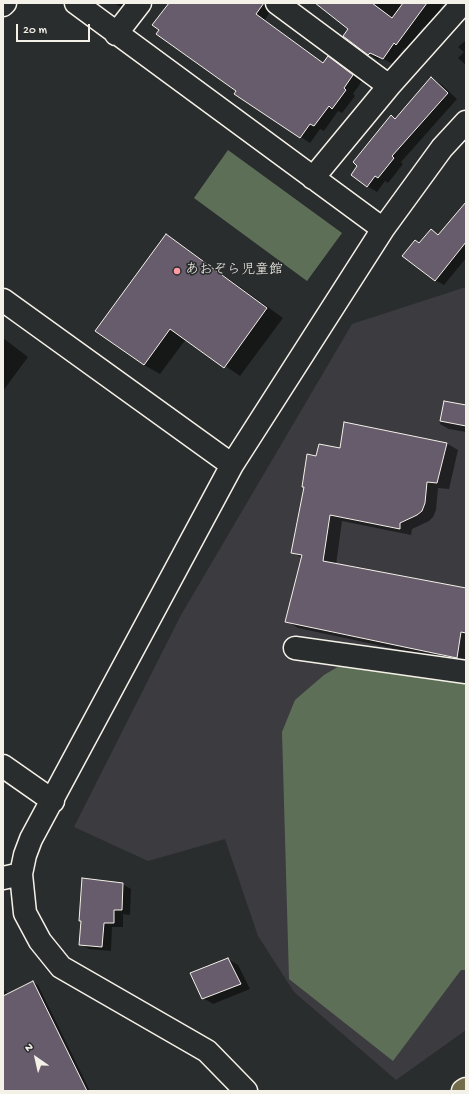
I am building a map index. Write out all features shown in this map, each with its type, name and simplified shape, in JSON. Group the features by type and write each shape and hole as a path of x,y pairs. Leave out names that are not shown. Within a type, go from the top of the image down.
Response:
{"street":[{"path":"76,3 116,34 383,229"},
{"path":"116,34 140,3"},
{"path":"277,3 389,86"},
{"path":"313,178 389,86 464,3"},
{"path":"246,1091 206,1051 61,967 40,941 25,913 12,876 25,855 31,839 53,801 232,465 383,229 442,148 466,122"},
{"path":"3,300 232,465"},
{"path":"295,648 466,672"},
{"path":"3,766 53,801"}],"shaded area":[{"path":"466,287 466,1030 396,1080 294,992 258,936 225,839 148,861 74,827 181,615 352,324"}],"green space":[{"path":"228,150 342,233 307,281 194,198"},
{"path":"346,662 466,675 466,970 461,970 393,1061 289,979 282,732 295,700 324,675"}],"building":[{"path":"169,3 264,3 256,14 323,63 328,56 353,75 344,88 346,90 332,109 329,106 314,126 310,124 300,138 234,94 236,91 156,34 159,30 152,25"},
{"path":"315,3 372,3 392,18 403,3 427,3 396,45 394,43 383,59 370,53 368,55 343,36 348,29"},
{"path":"431,77 448,93 392,156 394,158 378,178 375,176 367,187 351,175 357,166 353,162 391,115 395,119"},
{"path":"466,202 466,242 435,281 402,256 415,240 419,243 431,229 438,235"},
{"name":"あおぞら児童館","path":"166,234 267,308 224,368 170,329 144,365 95,331"},
{"path":"444,401 466,405 466,426 440,421"},
{"path":"344,422 447,443 437,483 427,482 425,503 422,511 400,523 400,529 330,515 323,561 466,588 466,633 461,632 457,658 285,622 302,555 291,553 304,487 302,487 307,454 316,456 319,444 340,448"},
{"path":"82,878 123,883 122,910 114,910 114,923 104,923 102,947 79,945"},
{"path":"228,958 241,984 202,999 190,973"},
{"path":"33,981 87,1091 3,1091 3,996"}],"place":[{"name":"あおぞら児童館","path":"177,271"}]}
